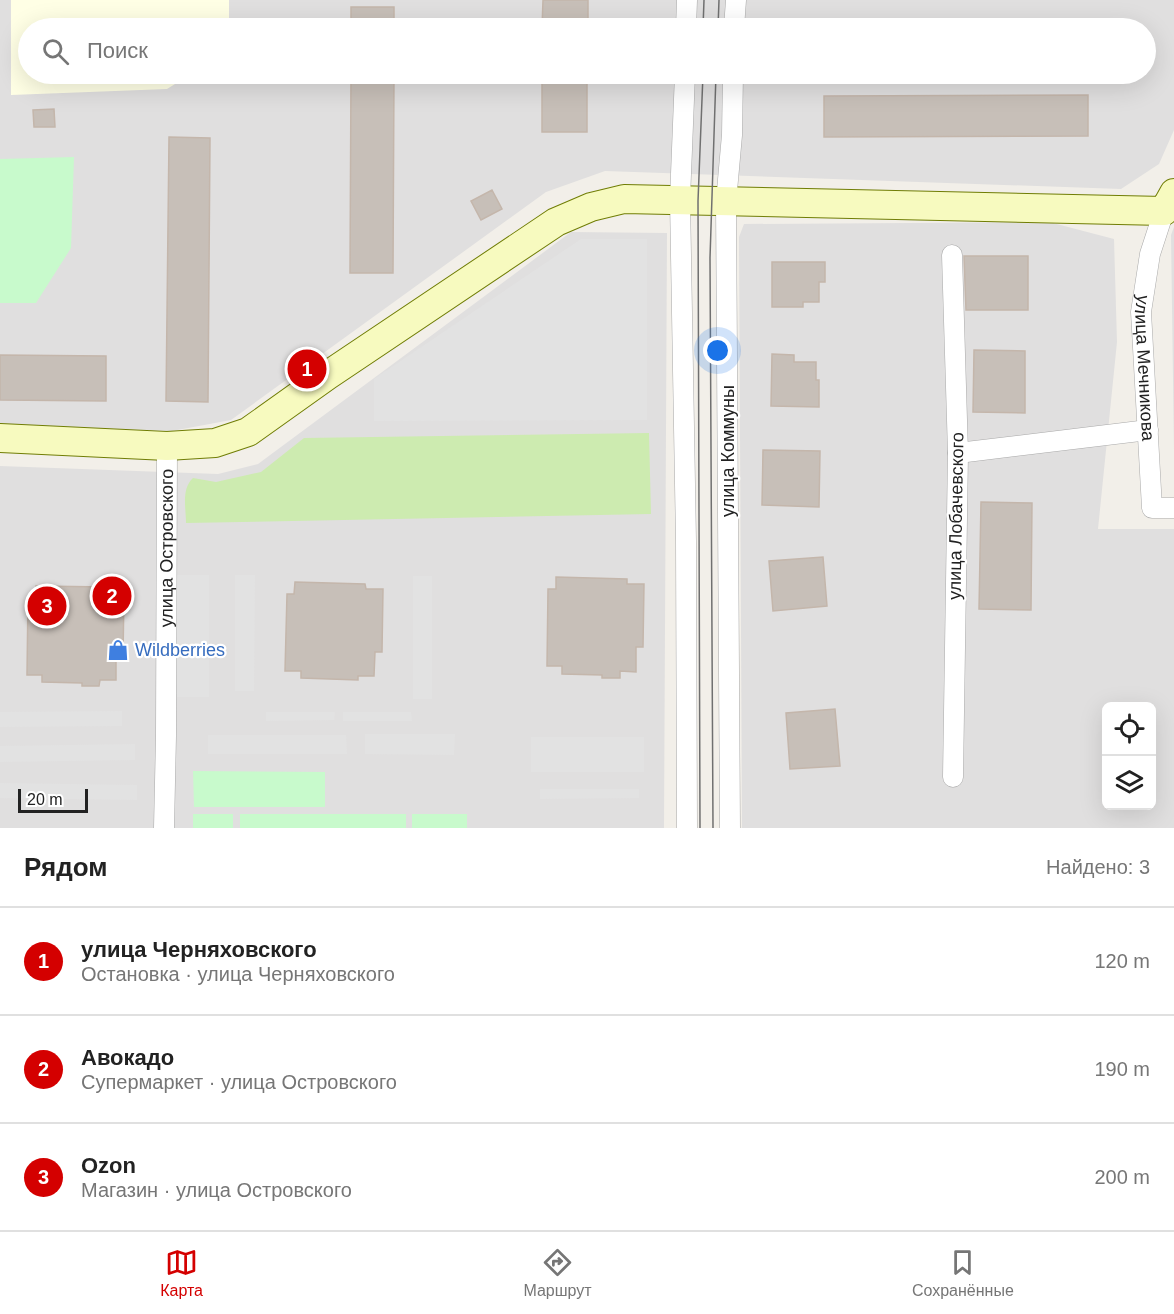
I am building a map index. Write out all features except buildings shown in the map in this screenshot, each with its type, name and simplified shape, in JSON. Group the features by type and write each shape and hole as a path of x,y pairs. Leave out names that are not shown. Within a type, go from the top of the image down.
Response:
{"street":[{"path":"686,18 687,0"},
{"path":"735,18 736,0"},
{"path":"685,84 689,200 686,541 687,828"},
{"name":"улица Коммуны","path":"730,828 726,202 732,135 733,84"},
{"path":"0,438 167,446 215,443 248,432 318,382 556,222 591,207 624,199 726,202 1169,202"},
{"name":"улица Мечникова","path":"1169,202 1149,254 1141,312 1152,508 1174,508"},
{"name":"улица Лобачевского","path":"952,255 958,453 952,777"},
{"path":"958,453 1148,430"},
{"name":"улица Островского","path":"164,828 167,446"}],"shaded area":[{"path":"0,0 1174,0 1174,130 1159,164 1121,189 605,171 546,192 231,420 172,431 0,424"},
{"path":"11,0 229,0 229,18 18,18 18,84 175,84 167,89 11,95"},
{"path":"1049,222 1114,239 1117,342 1098,529 1174,529 1174,828 742,828 739,237 744,224"},
{"path":"1174,227 1174,451 1171,235"},
{"path":"571,232 667,233 664,828 0,828 0,466 218,474 258,464"},
{"path":"581,239 647,239 647,420 374,421 374,379"},
{"path":"171,575 209,575 209,697 170,697"},
{"path":"235,575 255,575 254,691 235,691"},
{"path":"413,576 432,576 432,699 413,699"},
{"path":"122,711 122,726 0,727 0,712"},
{"path":"266,712 335,712 334,720 266,721"},
{"path":"343,712 411,712 412,721 343,721"},
{"path":"365,734 455,734 454,755 365,754"},
{"path":"208,735 346,735 347,754 208,754"},
{"path":"531,737 644,737 644,772 531,772"},
{"path":"135,744 135,760 0,762 0,746"},
{"path":"0,783 137,785 137,800 0,798"},
{"path":"540,789 639,789 639,798 540,799"}],"green space":[{"path":"74,157 71,248 36,303 0,303 0,159"},
{"path":"649,433 651,514 186,523 186,493 189,482 193,478 216,482 261,472 304,438"},
{"path":"193,771 325,772 325,807 194,807"},
{"path":"193,814 233,814 233,828 193,828"},
{"path":"240,814 406,814 406,828 240,828"},
{"path":"412,814 467,814 467,828 412,828"}],"tram line":[{"path":"703,18 704,0"},
{"path":"718,18 719,0"},
{"path":"700,828 698,201 703,84"},
{"path":"713,828 710,258 716,84"}],"place":[{"name":"улица Черняховского","path":"307,369"},
{"name":"Авокадо","path":"112,596"},
{"name":"Ozon","path":"47,606"},
{"name":"Wildberries","path":"118,650"}]}
